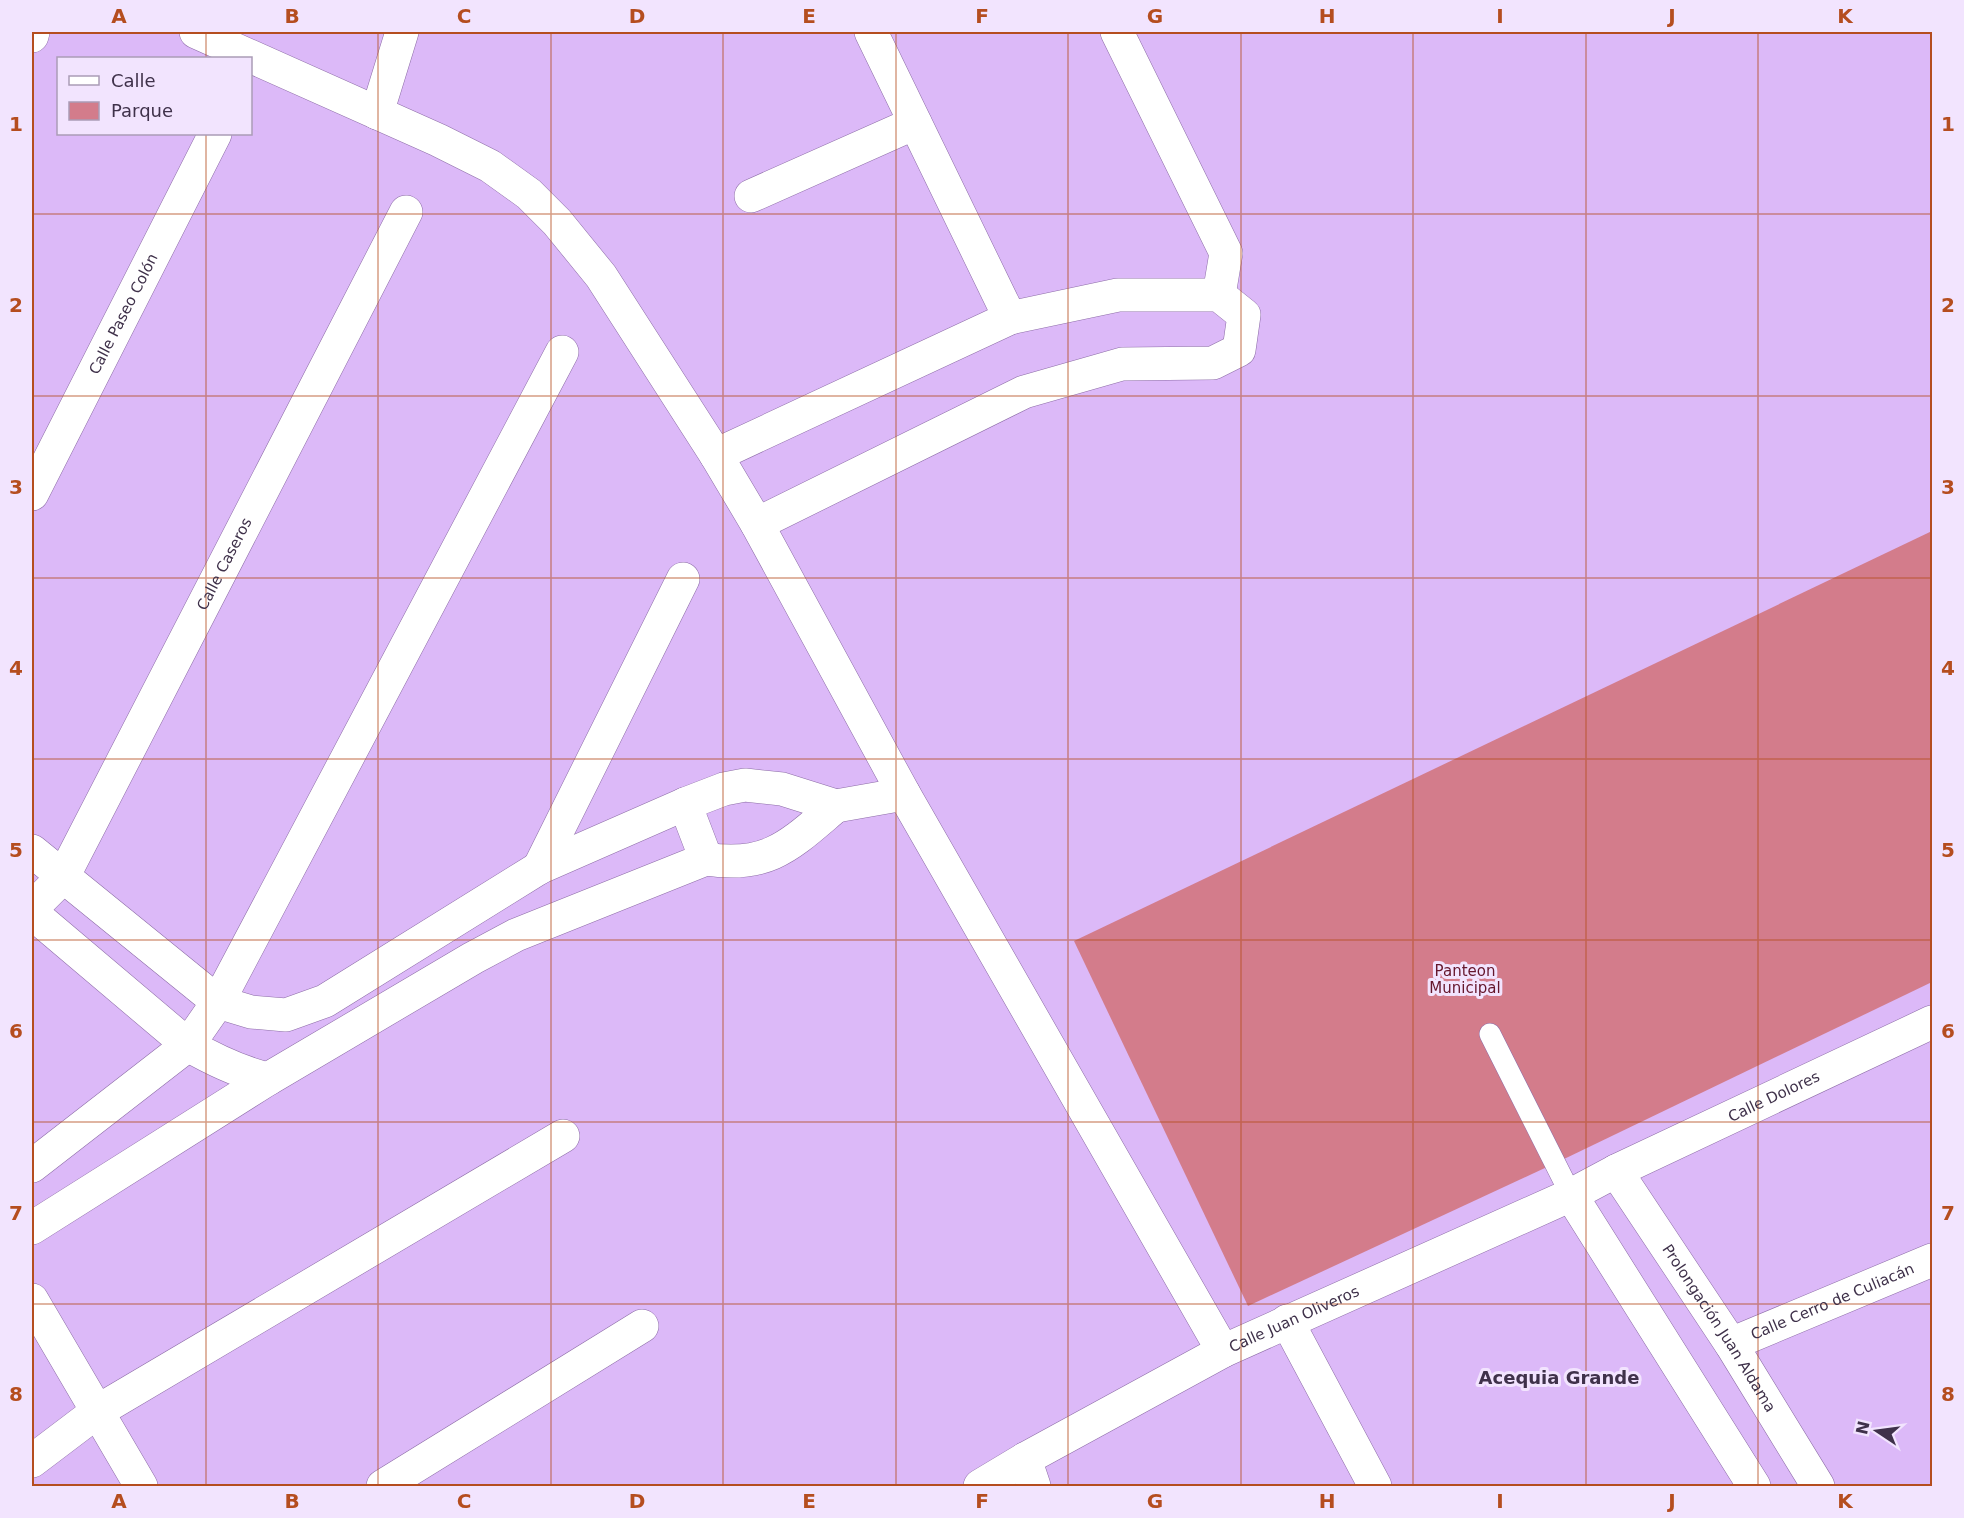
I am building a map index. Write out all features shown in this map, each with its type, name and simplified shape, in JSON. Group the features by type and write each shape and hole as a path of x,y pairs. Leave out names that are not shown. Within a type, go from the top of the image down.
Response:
{"street":[{"path":"196,32 252,57"},
{"path":"376,113 402,32"},
{"path":"871,32 1010,318"},
{"path":"1117,32 1226,253 1219,295"},
{"path":"252,57 438,140 490,166 529,194 557,222 601,276 716,455 757,524 904,794 1223,1351"},
{"path":"751,196 915,123"},
{"name":"Calle Paseo Colón","path":"32,494 214,135"},
{"name":"Calle Caseros","path":"32,908 63,877 406,212"},
{"path":"716,455 1010,318 1118,295 1219,295 1244,315 1239,350 1213,363 1122,364 1024,392 757,524"},
{"path":"32,1166 188,1045 218,1002 562,352"},
{"path":"539,868 684,579"},
{"path":"32,851 218,1002 251,1012 286,1015 325,1001 539,868 724,789 745,785 782,789 836,806 904,794"},
{"path":"685,804 706,859"},
{"path":"32,1228 268,1079 516,935 706,859 728,862 754,860 779,851 800,837 836,806"},
{"path":"32,913 188,1045 245,1073 268,1079"},
{"name":"Calle Dolores","path":"1616,1171 1932,1022"},
{"path":"32,1461 98,1412 563,1136"},
{"name":"Calle Juan Oliveros","path":"980,1486 1030,1473 1223,1351 1571,1195 1616,1171"},
{"name":"Prolongación Juan Aldama","path":"1616,1171 1731,1344 1818,1486"},
{"path":"1571,1195 1754,1486"},
{"name":"Calle Cerro de Culiacán","path":"1731,1344 1932,1260"},
{"path":"32,1300 141,1486"},
{"path":"1287,1321 1375,1486"},
{"path":"383,1486 642,1326"}],"lane":[{"path":"1490,1034 1571,1195"}],"green space":[{"name":"Panteon Municipal","path":"1932,531 1932,982 1562,1160 1248,1306 1074,941"}],"district":[{"name":"Acequia Grande","path":"1559,1377"}]}
